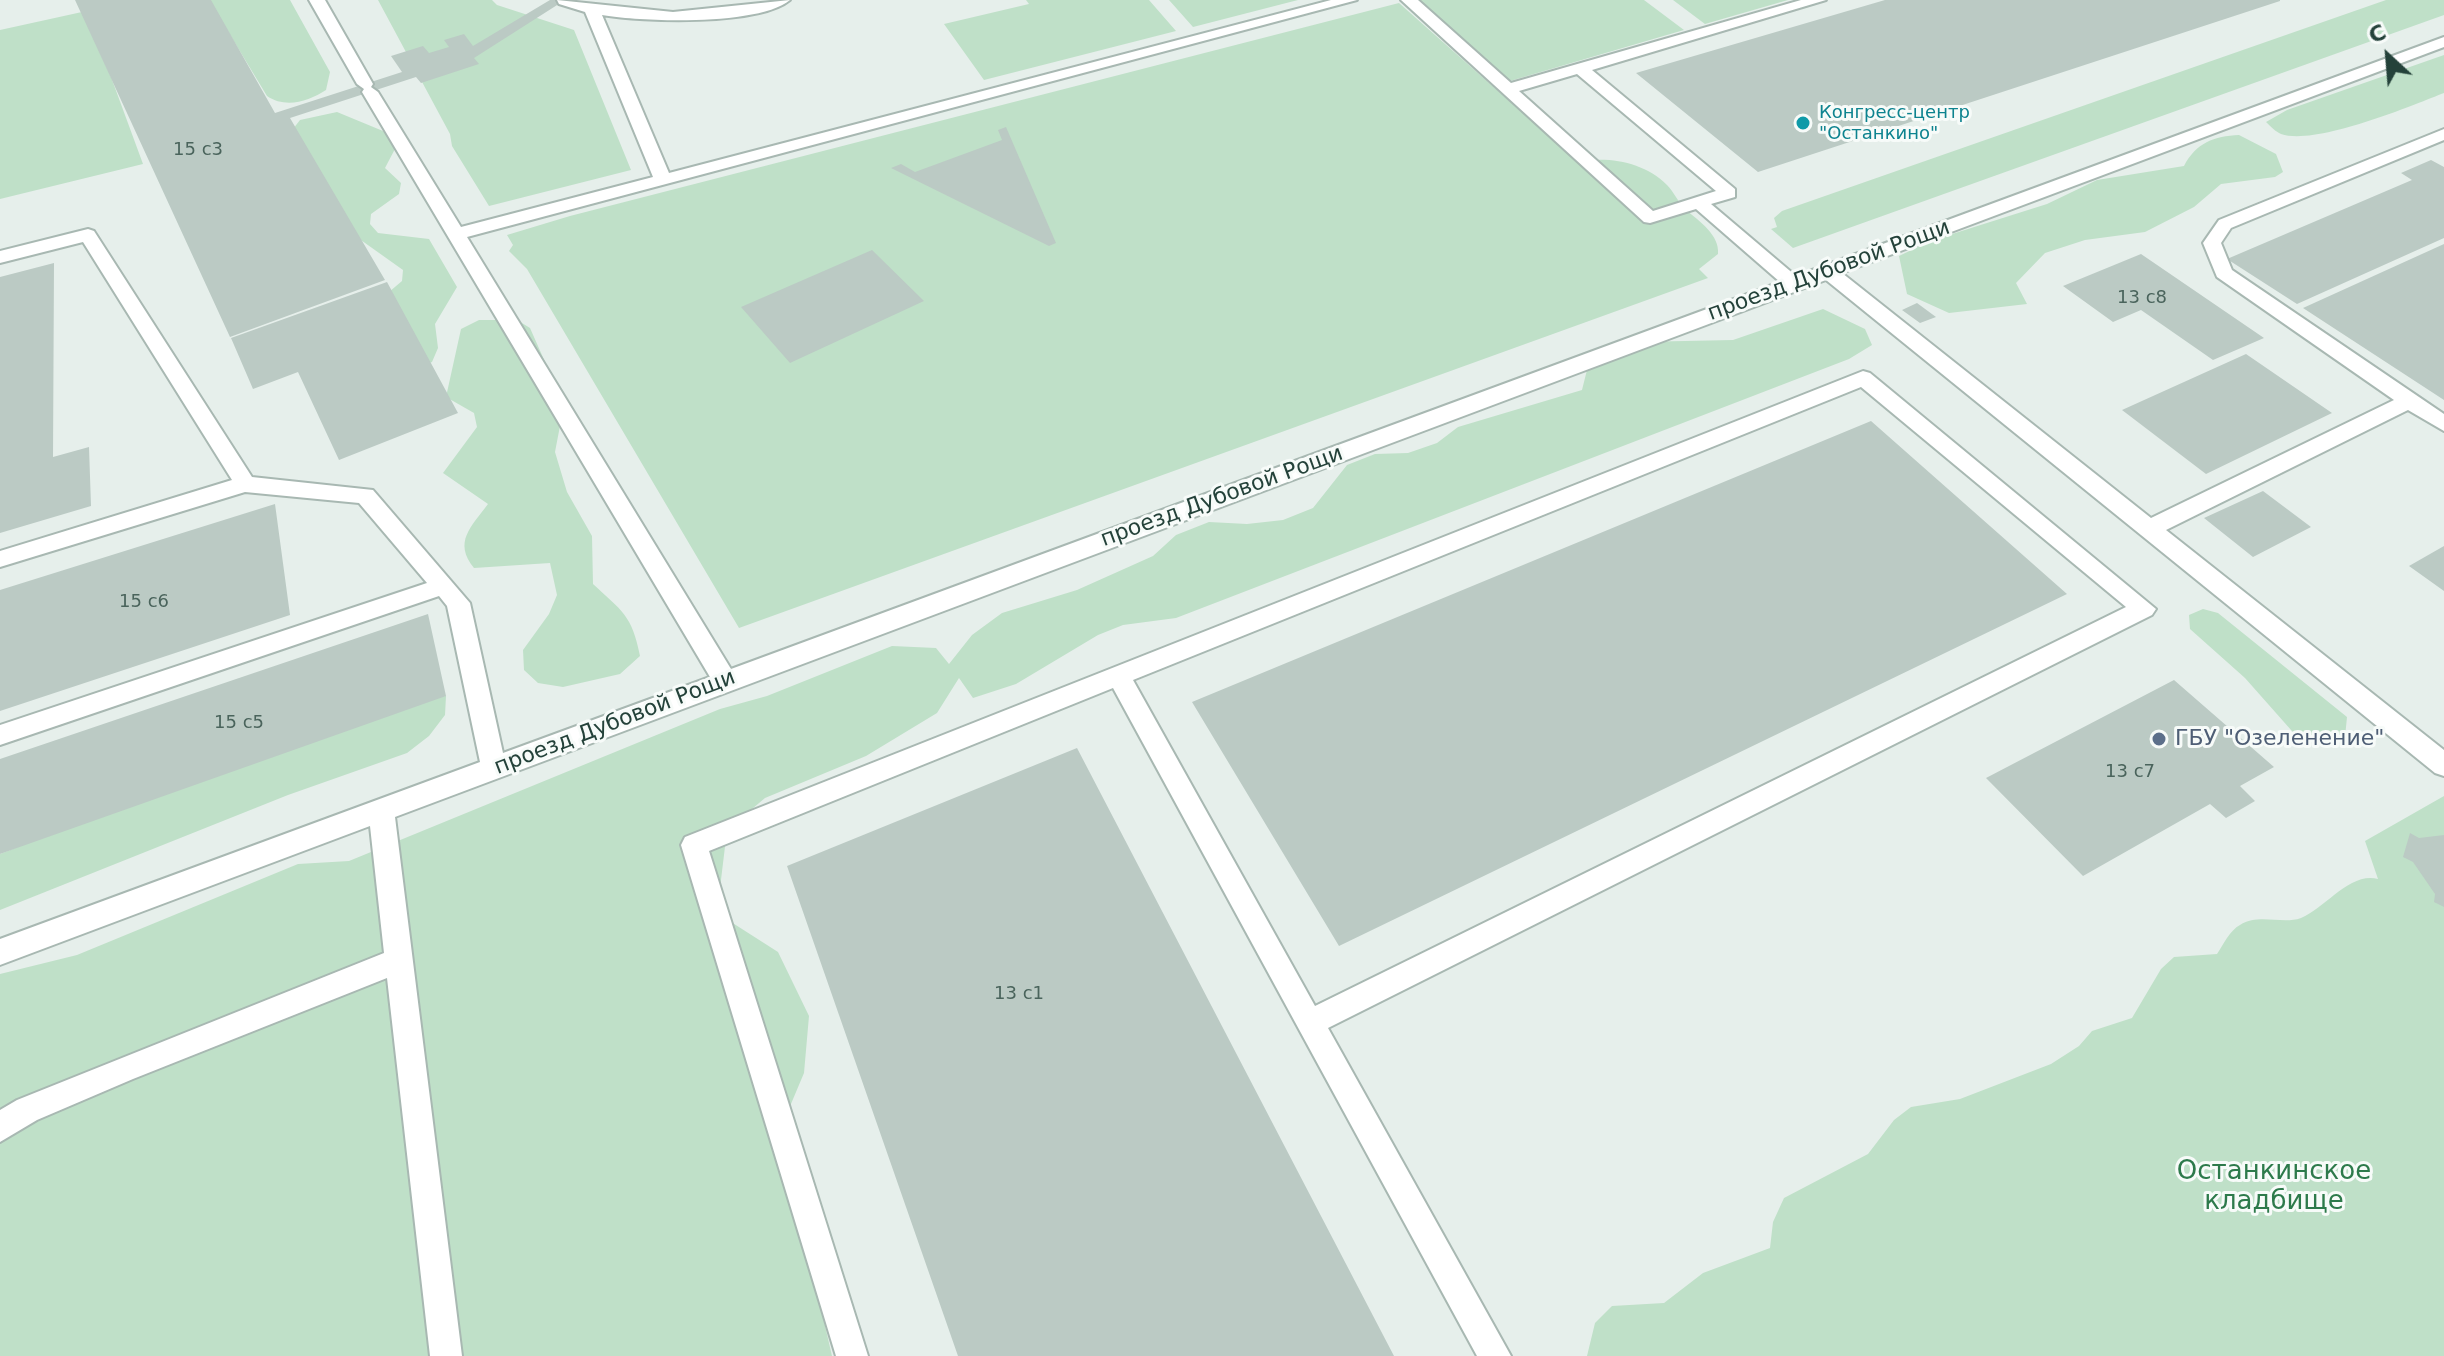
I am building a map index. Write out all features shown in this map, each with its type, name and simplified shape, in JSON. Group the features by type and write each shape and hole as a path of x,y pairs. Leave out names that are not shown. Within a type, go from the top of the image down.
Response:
{"street":[{"path":"317,0 453,235 725,681"},
{"path":"564,1 592,10 685,16 782,0"},
{"path":"453,235 1349,0"},
{"path":"1409,0 1650,218 1729,193 1580,68"},
{"path":"1508,89 1818,0"},
{"path":"592,10 663,180"},
{"name":"проезд Дубовой Рощи","path":"0,952 2444,42"},
{"path":"2444,134 2225,224 2212,243 2224,273 2444,424"},
{"path":"1699,203 1794,284"},
{"path":"0,257 88,235 245,484"},
{"path":"1827,271 2444,765"},
{"path":"852,1356 694,845 1863,378 2144,609 1309,1023"},
{"path":"2150,528 2409,401"},
{"path":"0,559 245,484 365,496 458,603 494,768"},
{"path":"0,735 443,586"},
{"path":"1119,676 1495,1356"},
{"path":"381,809 446,1356"},
{"path":"0,1127 27,1110 125,1068 399,960"}],"green space":[{"path":"209,0 290,0 330,72 326,90 290,103 267,96"},
{"path":"378,0 492,0 497,5 574,30 631,170 489,206 452,146 450,134"},
{"path":"1026,0 1149,0 1176,31 984,80 944,24 1029,4"},
{"path":"1169,0 1298,0 1193,27"},
{"path":"1419,0 1644,0 1684,30 1510,81"},
{"path":"1673,0 1788,0 1705,24"},
{"path":"2386,0 2444,0 2444,15 1793,248 1771,229 1777,227 1774,218 1782,211"},
{"path":"1399,3 1578,162 1601,160 1637,166 1667,185 1683,207 1708,229 1716,241 1718,254 1699,269 1708,278 739,628 527,269 509,251 513,245 507,235 570,216"},
{"path":"82,12 111,77 143,164 0,199 0,30"},
{"path":"2444,55 2444,93 2409,107 2339,130 2316,134 2281,134 2266,122 2287,110"},
{"path":"337,112 383,131 396,147 385,168 401,183 399,194 371,214 370,224 378,233 429,239 457,287 435,324 438,348 432,362 386,380 389,292 402,281 403,270 358,238 293,129 300,120"},
{"path":"2239,135 2276,154 2283,172 2275,177 2221,184 2194,207 2145,232 2085,240 2045,253 2016,283 2027,304 1949,313 1907,294 1899,256 1930,241 2047,204 2097,180 2184,166 2194,152 2207,142"},
{"path":"1823,309 1865,329 1872,345 1849,359 1176,618 1123,625 1098,635 1016,684 973,698 959,678 937,713 866,756 765,798 727,830 717,913 778,952 809,1016 804,1073 780,1130 832,1356 0,1356 0,974 77,955 298,864 349,861 720,709 767,696 892,646 936,648 949,664 972,635 1002,613 1077,590 1153,556 1176,535 1209,522 1247,524 1283,520 1313,508 1347,465 1375,454 1408,453 1437,443 1458,427 1582,390 1588,366 1637,342 1733,340"},
{"path":"479,320 517,320 530,328 564,405 555,452 567,492 592,536 593,584 629,622 640,656 620,674 563,687 538,683 524,670 523,650 549,614 557,595 550,563 474,568 468,559 465,550 467,535 488,504 443,473 477,427 474,413 446,397 461,329"},
{"path":"2203,609 2218,613 2347,717 2345,737 2323,746 2299,739 2245,678 2190,629 2189,615"},
{"path":"446,696 445,715 429,736 407,753 288,795 0,910 0,854 403,697"},
{"name":"Останкинское кладбище","path":"2444,796 2444,1356 1587,1356 1595,1323 1612,1306 1664,1303 1703,1273 1770,1248 1773,1222 1784,1198 1868,1154 1894,1120 1911,1107 1960,1099 2051,1064 2079,1046 2092,1031 2132,1018 2161,969 2174,957 2217,954 2240,925 2263,919 2301,918 2347,886 2367,878 2378,879 2365,841"}],"building":[{"path":"75,0 211,0 275,113 402,72 391,56 423,46 429,53 449,47 444,40 464,34 473,46 550,0 565,0 474,58 479,64 421,83 416,77 290,118 385,280 230,337"},
{"name":"Конгресс-центр \"Останкино\"","path":"1885,0 2280,1 1758,172 1636,73"},
{"path":"1006,127 1056,243 1049,246 891,168 901,164 915,172 1002,140 998,130"},
{"path":"2431,160 2444,167 2444,238 2297,304 2227,259 2412,180 2401,173"},
{"path":"2444,244 2444,400 2303,308"},
{"path":"872,250 924,301 790,363 741,307"},
{"path":"2141,254 2264,338 2213,360 2141,310 2113,322 2063,286"},
{"path":"54,263 53,457 89,447 91,506 0,533 0,277"},
{"path":"387,282 458,413 339,460 298,372 253,389 231,338"},
{"path":"1917,303 1936,317 1920,323 1902,310"},
{"path":"2246,354 2332,413 2206,474 2122,410"},
{"path":"1871,421 2067,594 1339,946 1192,702"},
{"path":"2263,491 2311,527 2253,557 2204,518"},
{"path":"275,504 290,615 0,711 0,590"},
{"path":"2444,546 2444,591 2409,566"},
{"path":"428,614 446,696 0,854 0,759"},
{"path":"2174,680 2274,767 2240,786 2255,801 2226,818 2210,804 2083,876 1986,778"},
{"path":"1077,748 1394,1356 958,1356 787,866"},
{"path":"2410,833 2419,838 2444,835 2444,907 2434,902 2435,894 2413,862 2403,857"}],"place":[{"name":"Конгресс-центр \"Останкино\"","path":"1803,123"},
{"name":"ГБУ \"Озеленение\"","path":"2159,739"}]}
